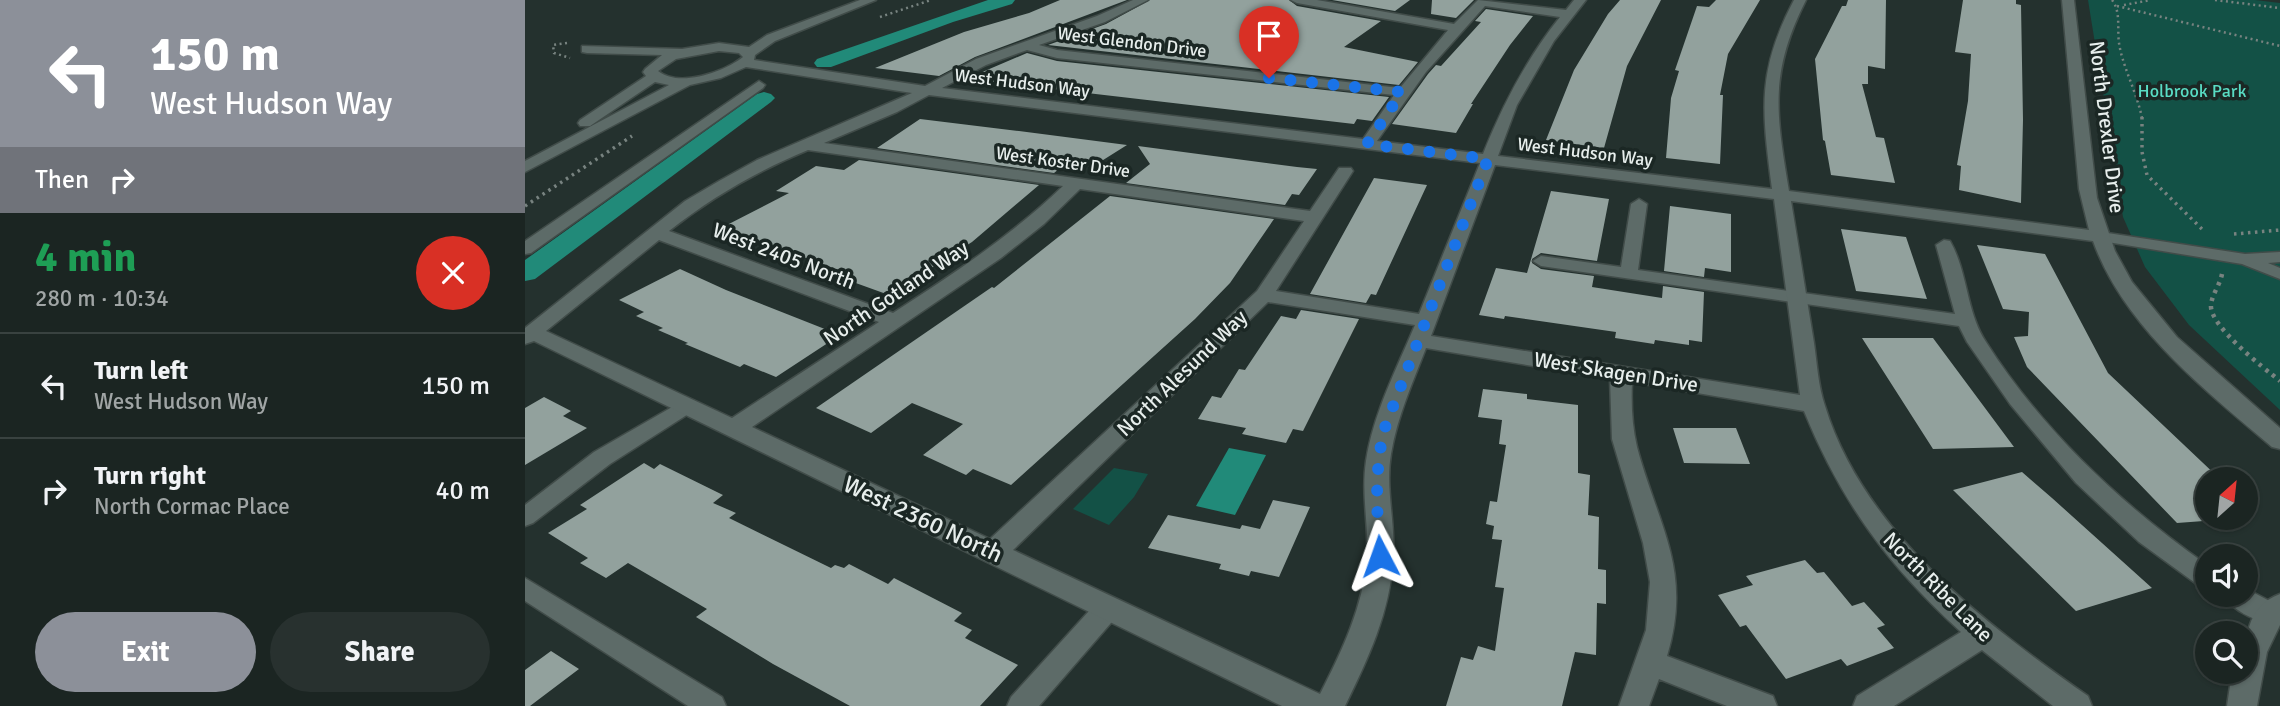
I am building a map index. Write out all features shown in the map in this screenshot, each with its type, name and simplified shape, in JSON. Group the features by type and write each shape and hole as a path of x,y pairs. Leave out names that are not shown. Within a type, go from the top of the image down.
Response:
{"street":[{"path":"817,19 794,23 719,47 688,52 587,49 629,57 674,81 715,76 747,58 771,38 870,0"},
{"path":"528,335 691,205 725,184 805,145 928,91 981,62 1109,16 1142,0"},
{"path":"1297,0 1455,28"},
{"path":"1330,706 1365,635 1375,595 1380,556 1375,491 1378,456 1384,430 1510,105 1526,75 1567,14 1580,0"},
{"name":"North Ribe Lane","path":"1800,0 1777,47 1770,90 1770,119 1813,405 1844,474 1887,539 1917,572 1983,634 2031,674 2077,706"},
{"name":"North Drexler Drive","path":"2069,0 2091,208 2114,269 2139,306 2218,388 2280,441"},
{"path":"1367,144 1402,92 1455,28 1483,1 1567,14"},
{"name":"West Glendon Drive","path":"1026,46 1057,54 1402,92"},
{"name":"West Hudson Way","path":"719,47 743,49 747,58 856,82"},
{"path":"556,148 568,135 653,72 688,52"},
{"name":"West Hudson Way","path":"715,76 856,82 1783,195 2101,237"},
{"path":"525,167 556,148 610,124 689,80"},
{"name":"West Koster Drive","path":"805,145 1315,217"},
{"name":"North Alesund Way","path":"993,553 1264,295 1345,171"},
{"name":"North Gotland Way","path":"733,429 1019,237 1076,183"},
{"name":"West 2405 North","path":"657,233 895,321"},
{"name":"West Skagen Drive","path":"1264,295 1621,373 1813,405"},
{"name":"West 2360 North","path":"528,335 686,406 1313,706"},
{"path":"1621,373 1620,417 1626,448 1656,536 1663,574 1661,627 1634,706"},
{"path":"2242,706 2251,652 2275,610"},
{"path":"1868,706 1983,634"},
{"path":"1650,662 1762,706"}],"lane":[{"path":"525,249 759,85"},
{"path":"1629,274 1639,204"},
{"path":"2101,237 2245,259 2280,257"},
{"path":"1944,245 1966,321 1976,342 2017,399 2084,477 2147,535 2195,569"},
{"path":"2245,259 2280,274"},
{"path":"1541,261 1966,321"},
{"path":"525,517 603,458 686,406"},
{"path":"525,588 712,706"},
{"path":"2258,603 2275,610"},
{"path":"1021,706 1108,608"}],"path":[{"path":"2112,0 2116,6 2119,46 2134,85 2142,117 2142,152 2147,175 2205,233"},
{"path":"2116,6 2151,0"},
{"path":"2215,0 2280,8"},
{"path":"2116,6 2280,46"},
{"path":"553,45 554,53 567,58 578,58"},
{"path":"525,206 635,134"},
{"path":"2221,268 2223,277 2210,309 2214,317 2280,381"}],"green space":[{"name":"Holbrook Park","path":"2088,0 2255,0 2280,3 2280,410 2189,325 2145,267 2123,217"},
{"path":"1114,468 1148,474 1134,497 1109,525 1073,509"}],"shaded area":[{"path":"1229,448 1266,455 1235,515 1196,506"}],"building":[{"path":"1060,0 1127,0 975,57 939,76 875,68 964,32 1029,13"},
{"path":"1150,0 1289,0 1297,6 1381,21 1344,47 1418,62 1399,85 1048,45 1106,24"},
{"path":"1332,0 1410,0 1395,11"},
{"path":"1432,0 1474,0 1456,18 1431,14"},
{"path":"1620,0 1661,0 1627,66 1604,148 1546,140 1574,70 1608,14"},
{"path":"1716,0 1760,0 1728,54 1720,95 1723,95 1720,164 1666,158 1671,98 1679,71 1675,70 1697,6 1709,7"},
{"path":"1848,0 1886,0 1885,69 1868,66 1868,84 1862,84 1876,137 1884,138 1895,183 1831,175 1823,140 1815,59 1842,6 1846,6"},
{"path":"1963,0 2016,0 2016,4 2021,5 2021,203 1959,190 1961,166 1957,165 1968,101 1971,54 1955,52"},
{"path":"1486,9 1533,16 1471,104 1456,133 1392,124 1428,74 1436,65 1441,66 1481,22 1475,21"},
{"path":"1027,53 1057,61 1389,97 1372,121 1357,119 1354,124 966,79"},
{"path":"920,119 1127,145 1092,167 1065,164 1054,173 877,148"},
{"path":"1138,146 1317,169 1299,195 1292,194 1285,205 1126,183 1150,164"},
{"path":"859,160 1039,185 972,242 889,295 828,273 836,269 723,227 789,193 776,191 816,166 844,170"},
{"path":"1374,178 1427,185 1376,295 1371,294 1366,303 1310,294"},
{"path":"1551,191 1609,199 1597,261 1541,253 1532,259 1532,263 1541,269 1594,276 1592,287 1662,298 1663,286 1704,292 1702,342 1689,340 1689,345 1655,340 1654,344 1615,338 1616,332 1505,316 1504,319 1479,315 1496,268 1527,273"},
{"path":"1110,196 1274,219 1230,283 1195,319 1011,485 973,469 966,475 923,455 963,424 912,403 871,433 816,408 994,288"},
{"path":"1670,206 1731,214 1731,272 1705,268 1704,277 1664,271"},
{"path":"1841,229 1906,237 1927,299 1856,291"},
{"path":"1977,245 2045,254 2108,373 2207,467 2195,467 2195,522 2177,523 2027,367 2014,337 2028,336 2029,312 2003,309"},
{"path":"680,269 840,335 776,377 744,364 740,367 685,344 688,343 658,330 663,328 636,316 644,312 619,300"},
{"path":"1301,310 1359,319 1303,431 1293,429 1286,443 1242,434 1246,428 1198,419 1212,396 1221,398 1239,369 1245,370 1281,316 1296,319"},
{"path":"1862,338 1933,338 2014,447 1933,449"},
{"path":"1483,389 1527,394 1527,399 1578,405 1578,473 1590,475 1588,515 1599,517 1598,569 1606,570 1606,604 1597,603 1596,655 1575,652 1562,706 1446,706 1461,657 1473,660 1478,646 1495,651 1504,588 1495,587 1502,540 1492,539 1494,526 1486,524 1490,501 1497,502 1506,445 1499,444 1502,420 1478,417"},
{"path":"544,397 571,411 563,416 587,428 525,465 525,408"},
{"path":"1673,428 1736,428 1750,464 1684,463"},
{"path":"644,463 654,469 660,464 723,495 713,503 736,513 729,518 831,568 835,565 844,568 849,564 888,584 894,578 962,613 954,621 972,630 965,638 1018,665 980,706 850,706 773,664 696,617 707,609 628,563 606,578 580,563 588,558 548,533 587,509 580,505"},
{"path":"2022,472 2152,588 2076,611 1953,490"},
{"path":"1273,500 1310,507 1279,577 1251,571 1249,576 1219,569 1221,564 1148,548 1168,515 1240,529 1242,525 1260,529"},
{"path":"1805,560 1817,573 1824,572 1852,606 1864,602 1885,625 1877,628 1894,648 1847,666 1841,659 1786,679 1746,625 1740,627 1718,595 1753,585 1746,576"},
{"path":"551,651 579,669 530,706 525,706 525,670"}],"waterway":[{"path":"824,63 947,18 1006,0"},
{"path":"525,273 764,98"}],"route":[{"path":"1269,78 1402,92 1367,144 1488,159 1384,430 1378,456 1375,491 1380,556"}]}
